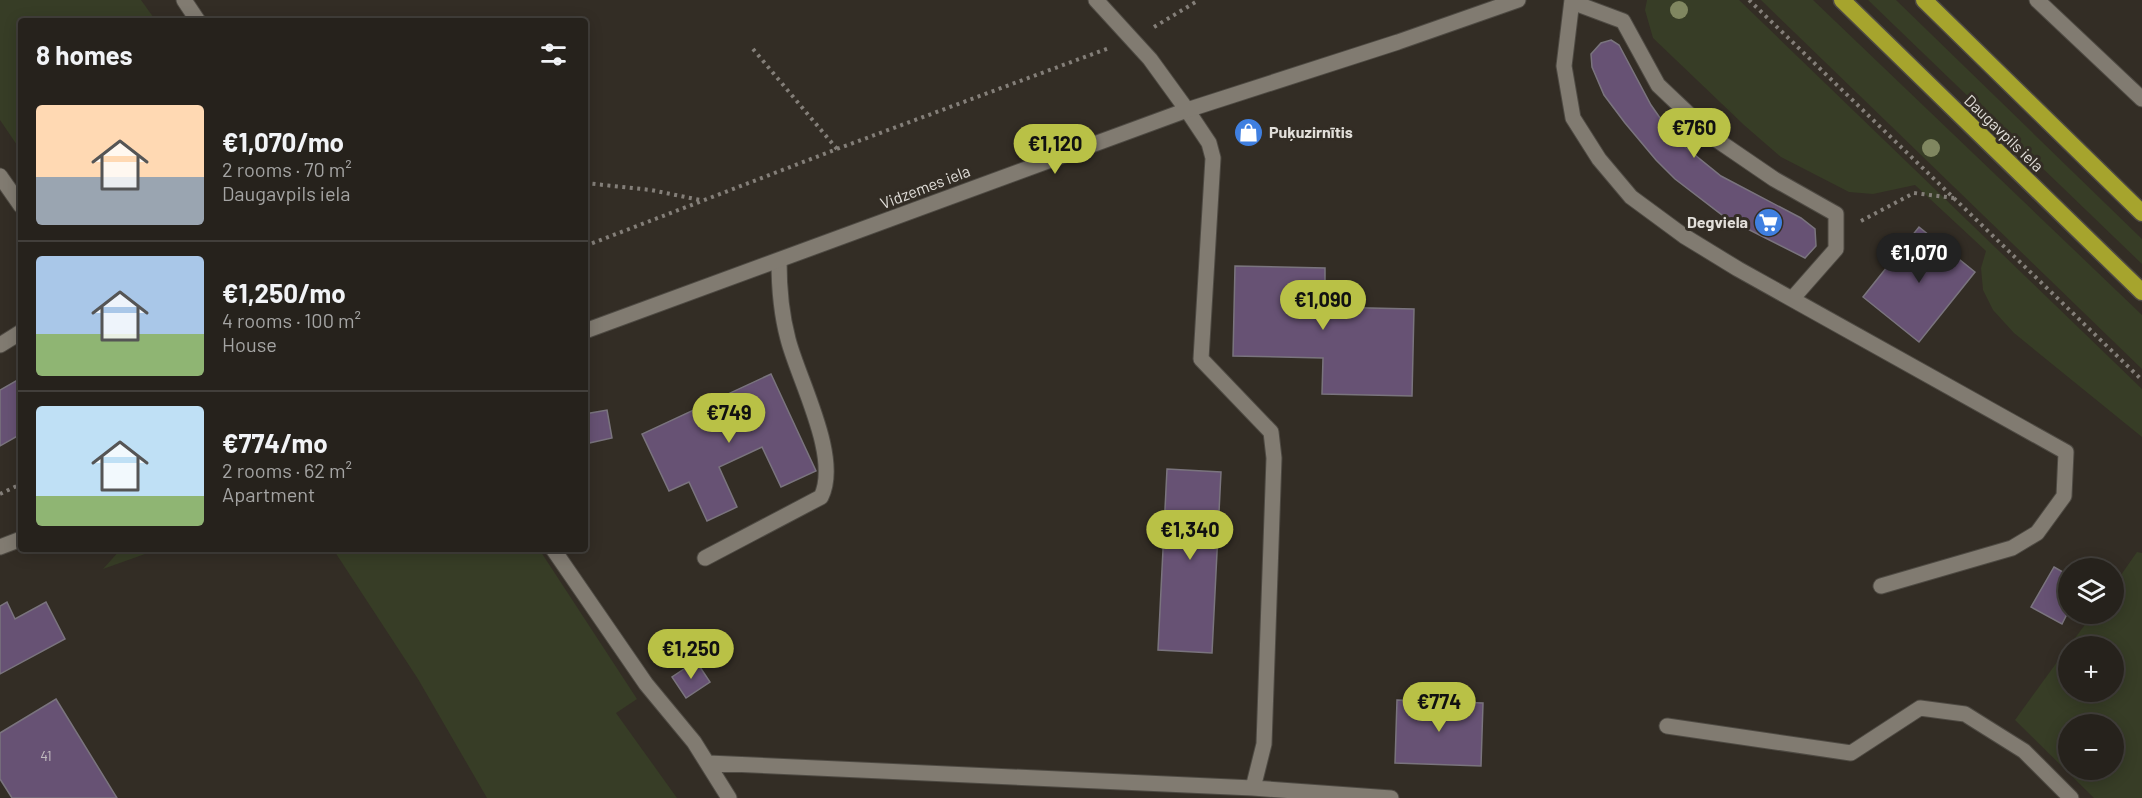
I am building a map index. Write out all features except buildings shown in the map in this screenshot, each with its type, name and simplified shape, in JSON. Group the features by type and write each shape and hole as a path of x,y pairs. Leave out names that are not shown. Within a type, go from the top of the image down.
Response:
{"highway":[{"name":"Daugavpils iela","path":"1842,0 2142,292"},
{"path":"1924,0 2142,213"}],"street":[{"path":"184,0 196,18"},
{"path":"1096,0 1150,59 1209,143 1213,158 1201,359 1271,432 1274,458 1264,744 1253,788"},
{"name":"Vidzemes iela","path":"588,330 1187,110 1398,42 1518,0"},
{"path":"2037,0 2142,99"},
{"path":"1792,298 1836,249 1836,214 1774,179 1714,138 1658,85 1623,21 1572,1 1564,66 1573,118 1599,159 1631,197 1684,236 1738,269 2066,452 2064,496 2037,533 2012,548 1881,586"},
{"path":"0,176 18,202"},
{"path":"705,558 820,497 826,486 826,468 818,426 788,339 780,297 779,261"},
{"path":"0,345 18,334"},
{"path":"0,546 18,540"},
{"path":"555,552 646,684 694,742 729,798"},
{"path":"1667,726 1851,753 1920,708 1965,714 2024,751 2071,798"},
{"path":"708,763 1253,788 1391,798"}],"path":[{"path":"588,245 837,149 1132,40 1199,0"},
{"path":"1749,0 2142,380"},
{"path":"753,49 837,149"},
{"path":"588,183 651,190 701,201"},
{"path":"1836,234 1914,193 1955,198"},
{"path":"0,494 18,485"}],"green space":[{"path":"0,0 141,0 154,18 18,18 18,147 0,120"},
{"path":"1647,0 1739,0 2142,389 2142,437 2014,333 1993,310 1983,290 1981,268 1986,251 1915,185 1873,194 1849,192 1781,157 1653,38 1645,10"},
{"path":"1761,0 1813,0 2142,315 2142,369"},
{"path":"1868,0 1896,0 2142,239 2142,264"},
{"path":"118,552 151,552 103,569"},
{"path":"335,552 541,552 637,699 616,713 677,798 487,798 418,679"},
{"path":"2137,552 2142,553 2142,798 2094,798 2076,780 2124,780 2124,714 2058,714 2058,762 2015,720 2058,661 2058,702 2124,702 2124,636 2076,636 2086,624 2124,624 2124,571"}],"place":[{"name":"Puķuzirnītis","path":"1248,132"},
{"name":"Degviela","path":"1769,222"}]}
